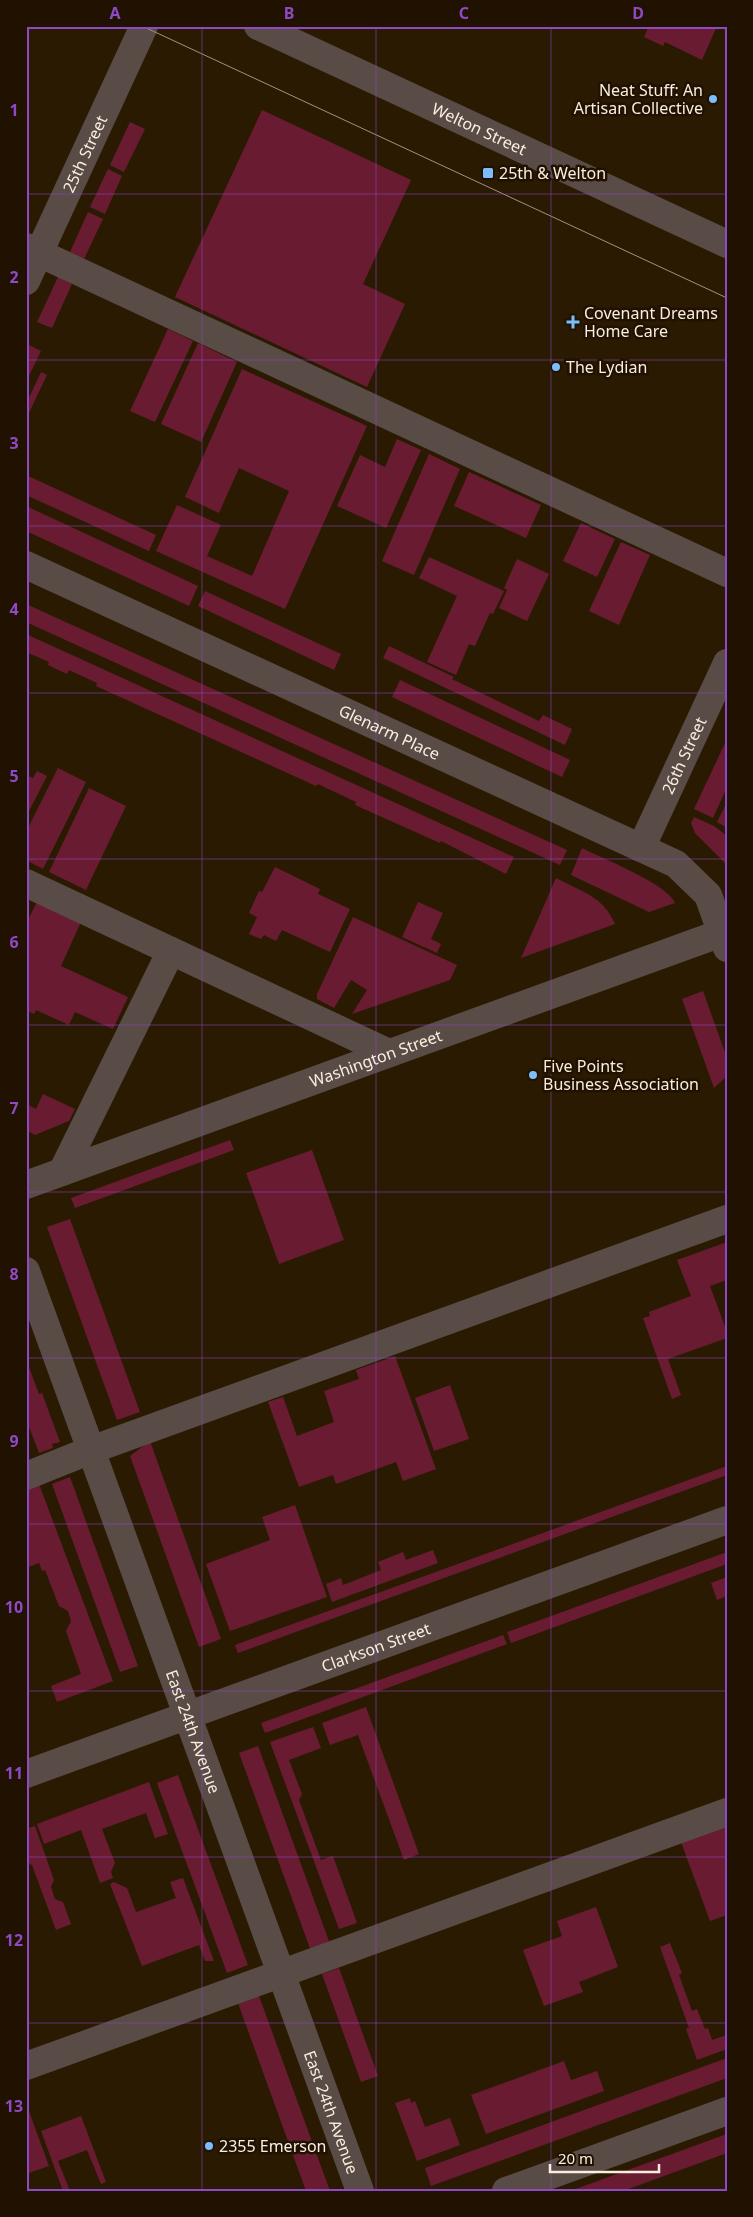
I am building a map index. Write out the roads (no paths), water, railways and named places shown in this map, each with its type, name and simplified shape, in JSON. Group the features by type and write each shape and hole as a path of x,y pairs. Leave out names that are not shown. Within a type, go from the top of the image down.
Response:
{"street":[{"name":"25th Street","path":"26,281 33,250 144,26"},
{"name":"Welton Street","path":"258,26 727,244"},
{"path":"33,250 727,573"},
{"name":"Glenarm Place","path":"26,565 676,864 708,895 725,937"},
{"name":"26th Street","path":"641,848 727,663"},
{"path":"26,883 390,1053"},
{"name":"Washington Street","path":"26,1185 390,1053 725,937"},
{"path":"62,1172 171,951"},
{"path":"26,1476 91,1450 727,1219"},
{"name":"East 24th Avenue","path":"26,1271 360,2191"},
{"name":"Clarkson Street","path":"26,1774 727,1520"},
{"path":"26,2066 727,1812"},
{"path":"506,2191 727,2111"}],"tram line":[{"path":"142,26 727,298"}],"place":[{"name":"Neat Stuff: An Artisan Collective","path":"713,99"},
{"name":"25th & Welton","path":"488,173"},
{"name":"Covenant Dreams Home Care","path":"573,322"},
{"name":"The Lydian","path":"556,367"},
{"name":"Five Points Business Association","path":"533,1075"},
{"name":"2355 Emerson","path":"209,2146"}]}
